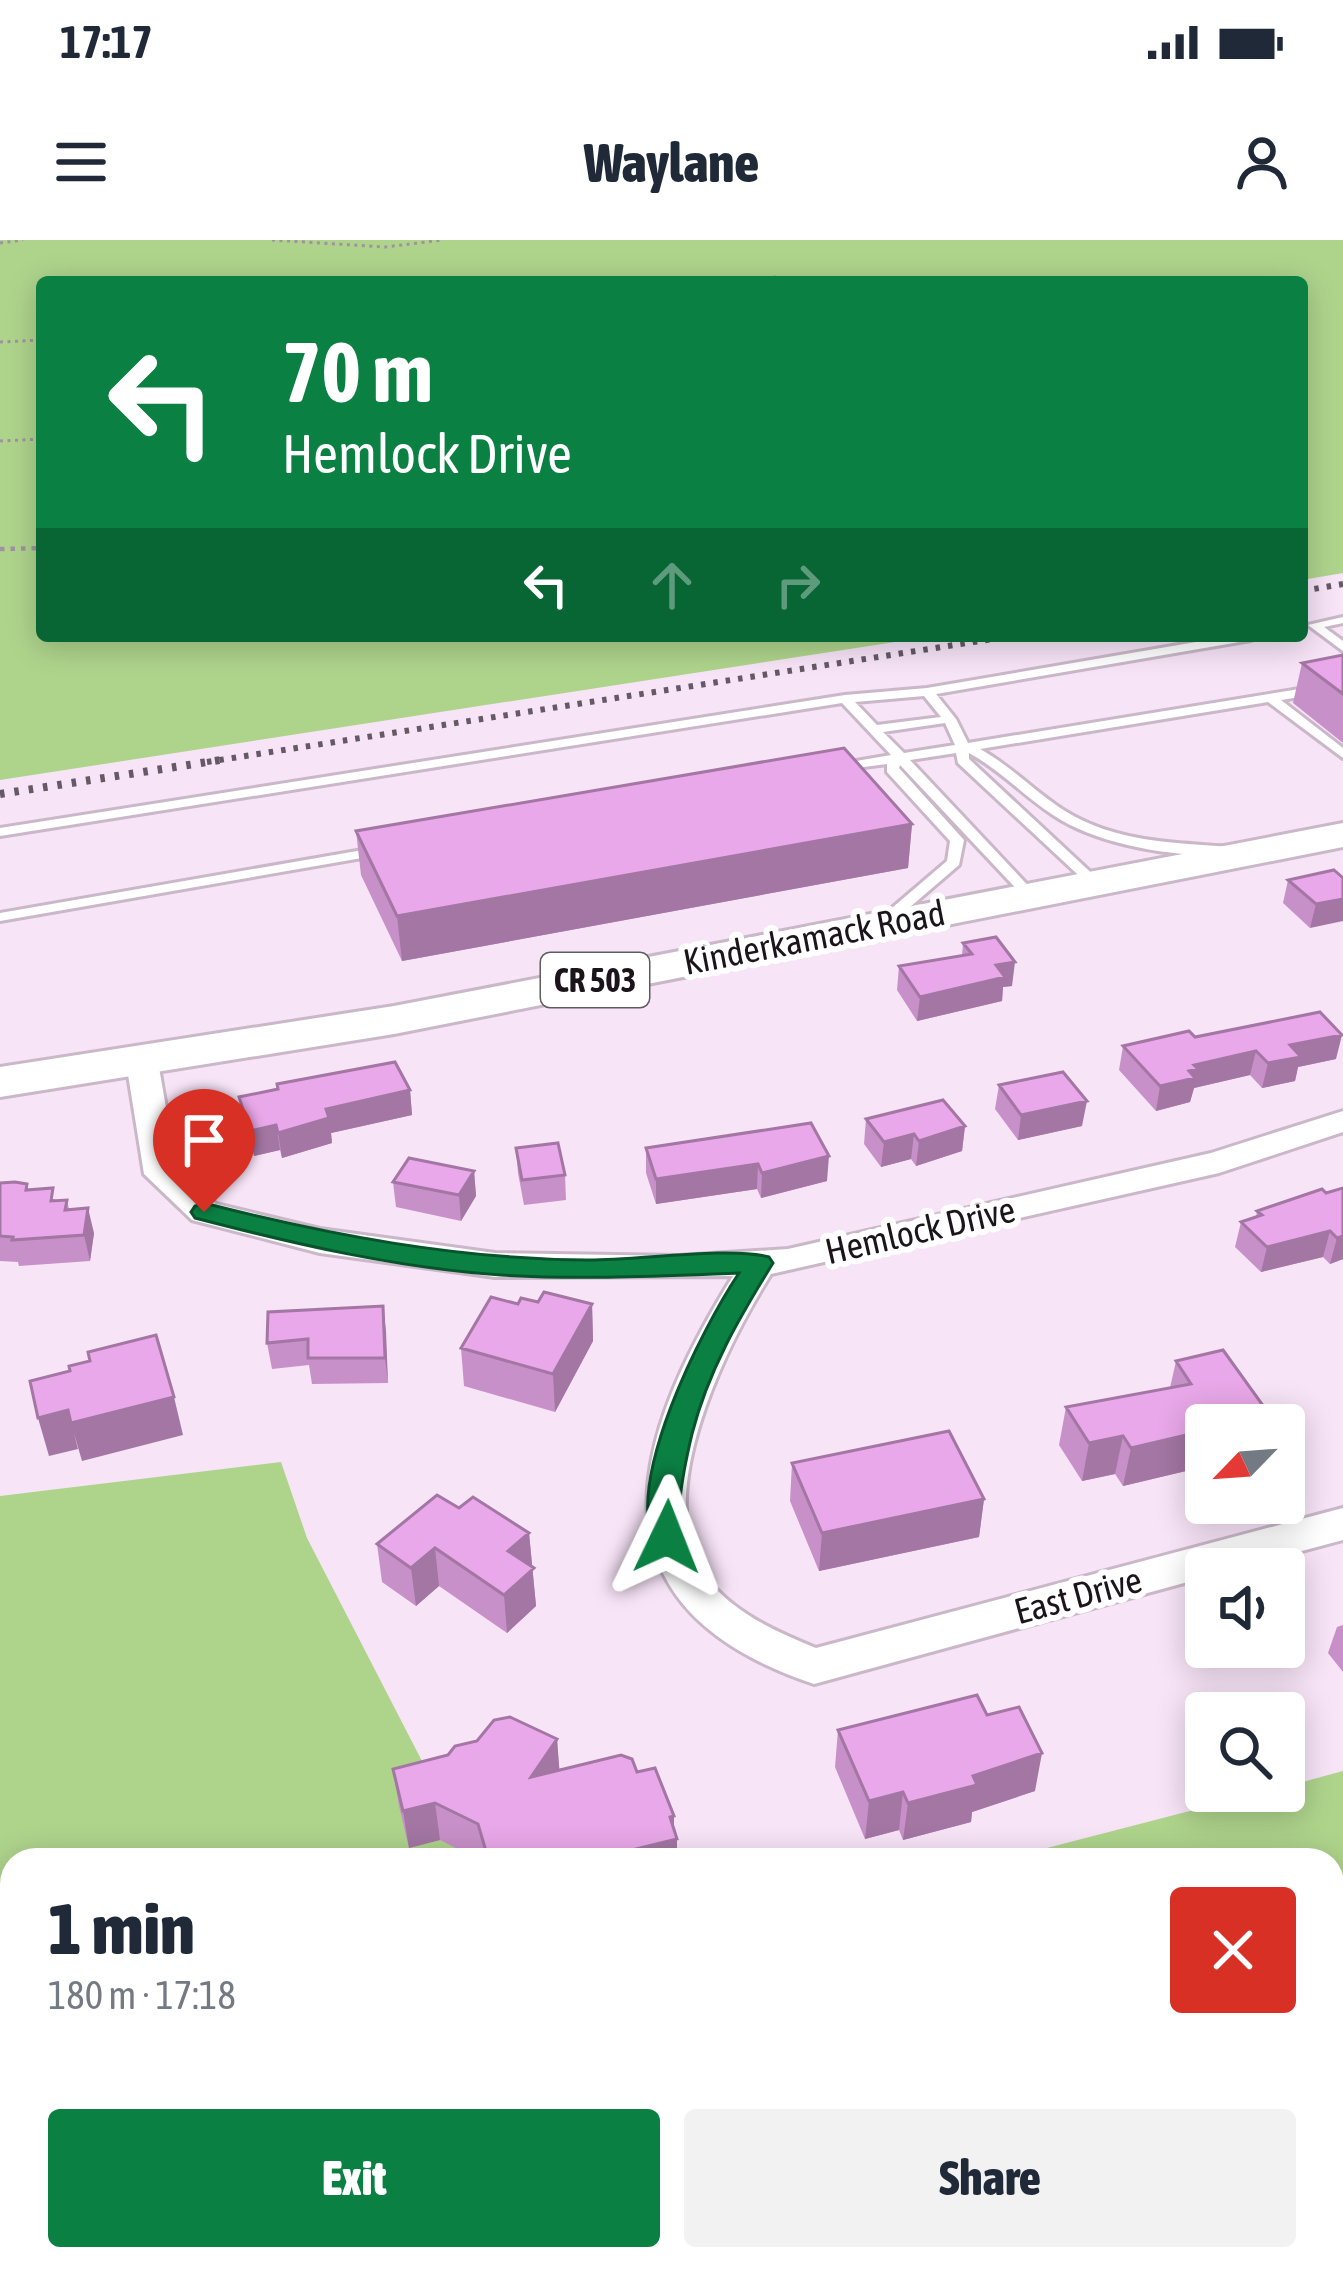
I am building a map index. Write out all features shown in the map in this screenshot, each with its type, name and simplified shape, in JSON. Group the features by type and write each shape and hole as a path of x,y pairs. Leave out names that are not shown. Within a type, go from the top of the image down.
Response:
{"main road":[{"name":"Kinderkamack Road","path":"9,1077 142,1062 394,1020 1343,835"}],"street":[{"name":"Hemlock Drive","path":"142,1062 161,1174 204,1212 320,1241 495,1265 587,1270 760,1263 1127,1185 1219,1162 1343,1121"},
{"name":"East Drive","path":"760,1263 724,1318 695,1378 677,1433 664,1502 667,1537 688,1583 724,1622 763,1647 814,1666 1343,1524"}],"lane":[{"path":"1308,626 1343,620"},
{"path":"1308,626 1343,647"},
{"path":"0,832 844,699 927,692 1216,642"},
{"path":"828,770 1343,686"},
{"path":"927,692 950,719 964,746 963,760 1094,882"},
{"path":"1271,698 1343,754"},
{"path":"844,699 1029,894"},
{"path":"872,730 950,719"},
{"path":"964,746 986,755 1060,814 1091,832 1144,845 1247,853"},
{"path":"884,922 954,862 957,840 892,769 896,758"},
{"path":"0,917 401,847"}],"path":[{"path":"0,243 23,240"},
{"path":"272,240 385,247 443,240"},
{"path":"0,342 36,340"},
{"path":"0,441 36,439"},
{"path":"0,549 36,548"}],"green space":[{"path":"0,240 1343,240 1343,573 1308,579 1308,276 36,276 36,642 895,642 0,780"},
{"path":"281,1462 307,1538 467,1848 0,1848 0,1496"},
{"path":"1343,1771 1343,1848 1047,1848 1186,1812 1305,1812 1305,1781"}],"building":[{"path":"1343,655 1343,694 1302,663"},
{"path":"844,748 912,824 397,916 356,831"},
{"path":"1334,870 1343,878 1343,899 1316,904 1288,880"},
{"path":"996,937 1015,962 996,965 1005,977 920,997 899,966 972,954 963,943"},
{"path":"1320,1012 1342,1035 1290,1045 1301,1057 1268,1063 1256,1051 1194,1065 1198,1069 1189,1071 1195,1078 1160,1086 1123,1046 1189,1031 1195,1037"},
{"path":"395,1062 410,1090 326,1109 329,1118 278,1133 276,1125 250,1131 239,1097 278,1089 277,1084"},
{"path":"1063,1072 1087,1101 1021,1115 999,1085"},
{"path":"943,1100 965,1126 919,1141 914,1134 884,1142 866,1119"},
{"path":"811,1123 829,1156 762,1173 758,1164 656,1179 646,1148"},
{"path":"558,1143 565,1175 522,1180 516,1148"},
{"path":"409,1158 474,1171 459,1195 393,1182"},
{"path":"0,1183 27,1184 26,1190 53,1188 51,1201 67,1200 65,1210 88,1208 84,1235 12,1240 0,1236"},
{"path":"1343,1188 1343,1236 1337,1238 1330,1231 1267,1247 1241,1222 1262,1215 1257,1211 1322,1189 1326,1193"},
{"path":"544,1292 592,1304 553,1374 461,1348 491,1297 518,1304 521,1298 538,1302"},
{"path":"383,1306 385,1358 308,1358 308,1339 267,1343 268,1312"},
{"path":"156,1335 174,1397 71,1423 68,1410 38,1418 30,1381 90,1361 88,1352"},
{"path":"1223,1350 1262,1404 1185,1404 1185,1435 1131,1448 1123,1436 1089,1443 1066,1407 1191,1384 1176,1361"},
{"path":"949,1431 984,1499 822,1533 792,1463"},
{"path":"437,1495 459,1508 473,1497 529,1533 508,1551 534,1568 504,1595 435,1548 411,1568 377,1544"},
{"path":"977,1695 987,1715 1019,1707 1042,1753 973,1776 977,1785 908,1803 903,1792 869,1801 838,1730"},
{"path":"510,1717 557,1739 531,1777 621,1755 632,1759 637,1772 655,1768 674,1816 670,1817 677,1839 640,1848 485,1848 478,1824 435,1803 403,1811 393,1769 448,1755 455,1746 477,1741 494,1720"}],"railway":[{"path":"1308,590 1343,584"},
{"path":"207,762 974,642"},
{"path":"0,794 227,759"}],"route":[{"path":"204,1212 320,1241 495,1265 587,1270 760,1263 724,1318 695,1378 677,1433 664,1502 667,1537"}]}
